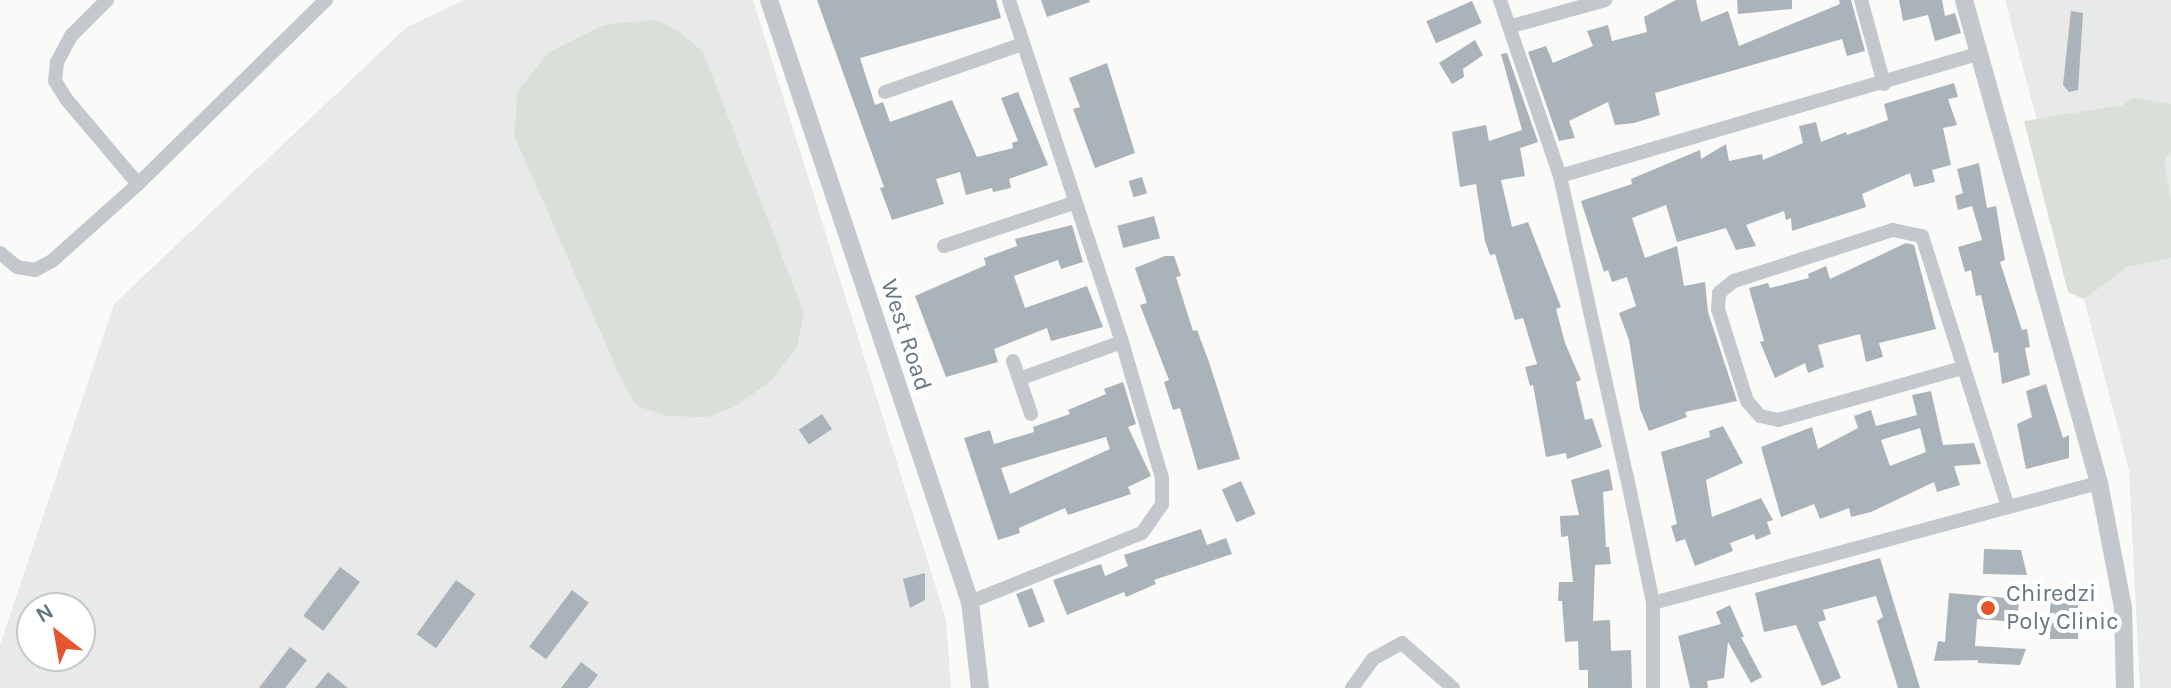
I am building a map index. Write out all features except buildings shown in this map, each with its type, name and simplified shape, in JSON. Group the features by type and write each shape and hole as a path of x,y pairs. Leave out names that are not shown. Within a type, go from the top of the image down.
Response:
{"street":[{"path":"107,0 71,36 57,62 55,81 67,100 138,184"},
{"path":"0,253 17,267 35,270 52,261 138,184 326,0"},
{"name":"West Road","path":"769,0 970,602 980,688"},
{"path":"970,602 1095,555 1142,533 1154,521 1162,504 1162,478 1122,342 1073,203 1009,0"},
{"path":"1500,0 1512,26 1560,176 1653,603 1653,688"},
{"path":"1512,26 1605,0"},
{"path":"1861,0 1884,84"},
{"path":"1964,0 2099,483 2123,608 2125,688"},
{"path":"885,92 1023,44"},
{"path":"1560,176 1884,84 1978,54"},
{"path":"944,246 1073,203"},
{"path":"1962,368 1778,420 1760,416 1747,401 1718,309 1719,293 1734,281 1893,230 1922,236 2008,507"},
{"path":"1019,379 1122,342"},
{"path":"1013,361 1031,414"},
{"path":"1653,603 2099,483"},
{"path":"1352,688 1373,659 1402,643 1453,688"}],"shaded area":[{"path":"464,0 753,0 946,620 951,688 0,688 0,645 16,597 16,672 96,672 96,592 18,592 114,304 407,27"},
{"path":"2005,0 2171,0 2171,688 2140,688 2129,470"},
{"path":"654,20 676,29 703,52 804,313 797,346 772,380 734,407 707,417 668,416 637,406 621,379 514,135 518,91 548,53 604,25"},
{"path":"2133,98 2171,104 2171,151 2164,161 2171,200 2171,258 2127,267 2084,299 2068,292 2024,121 2123,105"}],"place":[{"name":"Chiredzi Poly Clinic","path":"1988,608"}]}
